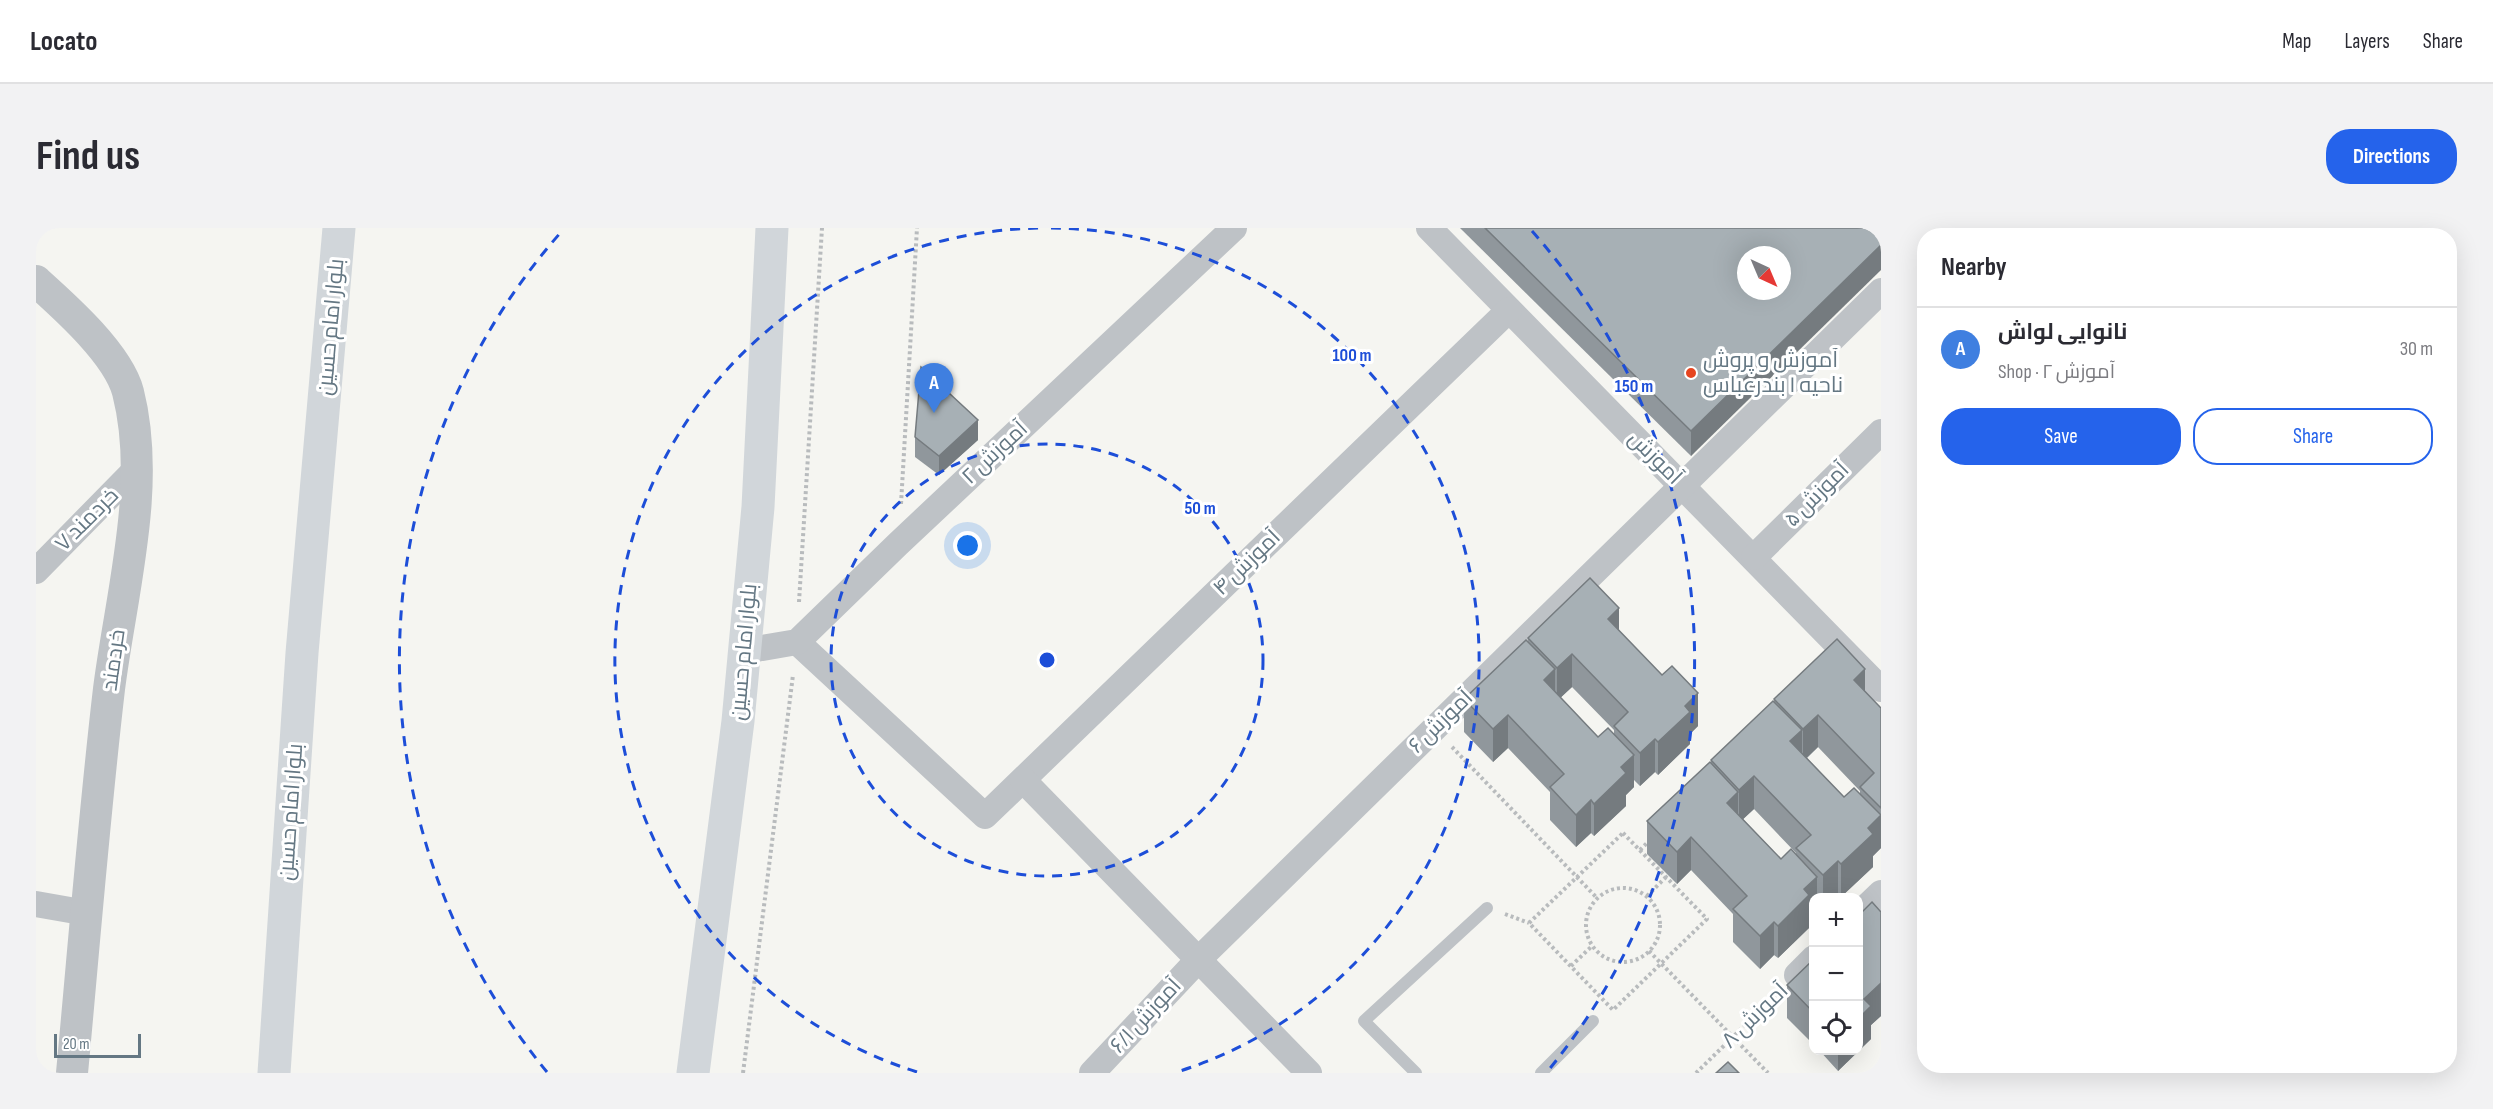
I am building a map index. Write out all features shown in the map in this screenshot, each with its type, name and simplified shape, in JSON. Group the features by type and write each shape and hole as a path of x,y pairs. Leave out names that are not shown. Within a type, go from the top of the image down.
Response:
{"main road":[{"name":"بلوار امام حسین","path":"274,1073 302,653 339,228"},
{"name":"بلوار امام حسین","path":"693,1073 738,721 758,507 772,228"}],"street":[{"name":"آموزش ۲","path":"797,642 1234,228"},
{"name":"آموزش","path":"1429,228 1754,557 1839,653 1881,688"},
{"name":"خردمند","path":"36,281 74,315 109,356 127,389 136,432 137,468 130,540 110,688 72,1073"},
{"name":"آموزش ۶","path":"1199,959 1682,485 1880,295"},
{"name":"آموزش ۴","path":"797,642 986,816 1509,310"},
{"name":"آموزش ۵","path":"1754,557 1881,432"},
{"name":"خردمند ۷","path":"36,571 137,468"},
{"path":"744,651 797,642"},
{"path":"1023,780 1309,1073"},
{"path":"1863,910 1881,893"},
{"path":"36,903 87,913"},
{"name":"آموزش ۶/۱","path":"1092,1073 1199,959"}],"lane":[{"path":"1416,1073 1364,1021 1487,908"},
{"path":"1541,1073 1593,1021"}],"path":[{"path":"743,1073 797,642 822,228"},
{"path":"898,544 917,228"},
{"path":"1434,728 1597,898"},
{"path":"1623,833 1707,920 1613,1010 1529,923 1577,877 1623,833"},
{"path":"1640,850 1653,836"},
{"path":"1647,896 1666,877"},
{"path":"1625,887 1647,896 1656,906 1660,918 1660,930 1656,942 1639,959 1614,962 1603,957 1587,938 1585,926 1587,914 1597,898 1613,889 1625,887"},
{"path":"1571,966 1592,946"},
{"path":"1649,951 1768,1073"},
{"name":"آموزش ۸","path":"1696,1073 1805,967"}],"building":[{"name":"آموزش و پروش ناحیه ۱ بندرعباس","path":"1485,228 1881,228 1881,245 1691,431"},
{"path":"921,367 978,420 939,456 915,437"},
{"path":"1590,578 1619,608 1608,619 1662,675 1672,666 1698,693 1685,706 1690,712 1658,742 1655,739 1640,753 1614,726 1628,712 1572,654 1557,668 1528,638"},
{"path":"1837,639 1865,669 1854,680 1881,708 1881,808 1860,787 1874,773 1818,715 1803,729 1774,699"},
{"path":"1526,640 1555,669 1544,680 1598,737 1608,728 1634,755 1621,767 1626,773 1594,804 1591,800 1576,815 1550,787 1564,774 1508,715 1493,729 1464,699"},
{"path":"1773,701 1802,730 1790,741 1844,797 1854,788 1881,815 1868,828 1873,834 1841,864 1838,861 1823,875 1796,848 1811,835 1754,776 1739,790 1711,760"},
{"path":"1710,762 1738,792 1727,803 1781,859 1791,849 1817,877 1804,889 1809,895 1778,926 1774,922 1760,936 1733,909 1747,896 1691,837 1677,852 1647,821"},
{"path":"1872,902 1881,912 1881,983 1864,999 1871,1006 1863,1014 1863,947 1863,911"},
{"path":"1809,964 1809,1008 1787,985"},
{"path":"1728,1062 1739,1073 1716,1073"}],"place":[{"name":"آموزش و پروش ناحیه ۱ بندرعباس","path":"1691,373"},
{"name":"نانوایی لواش","path":"934,413"}]}
